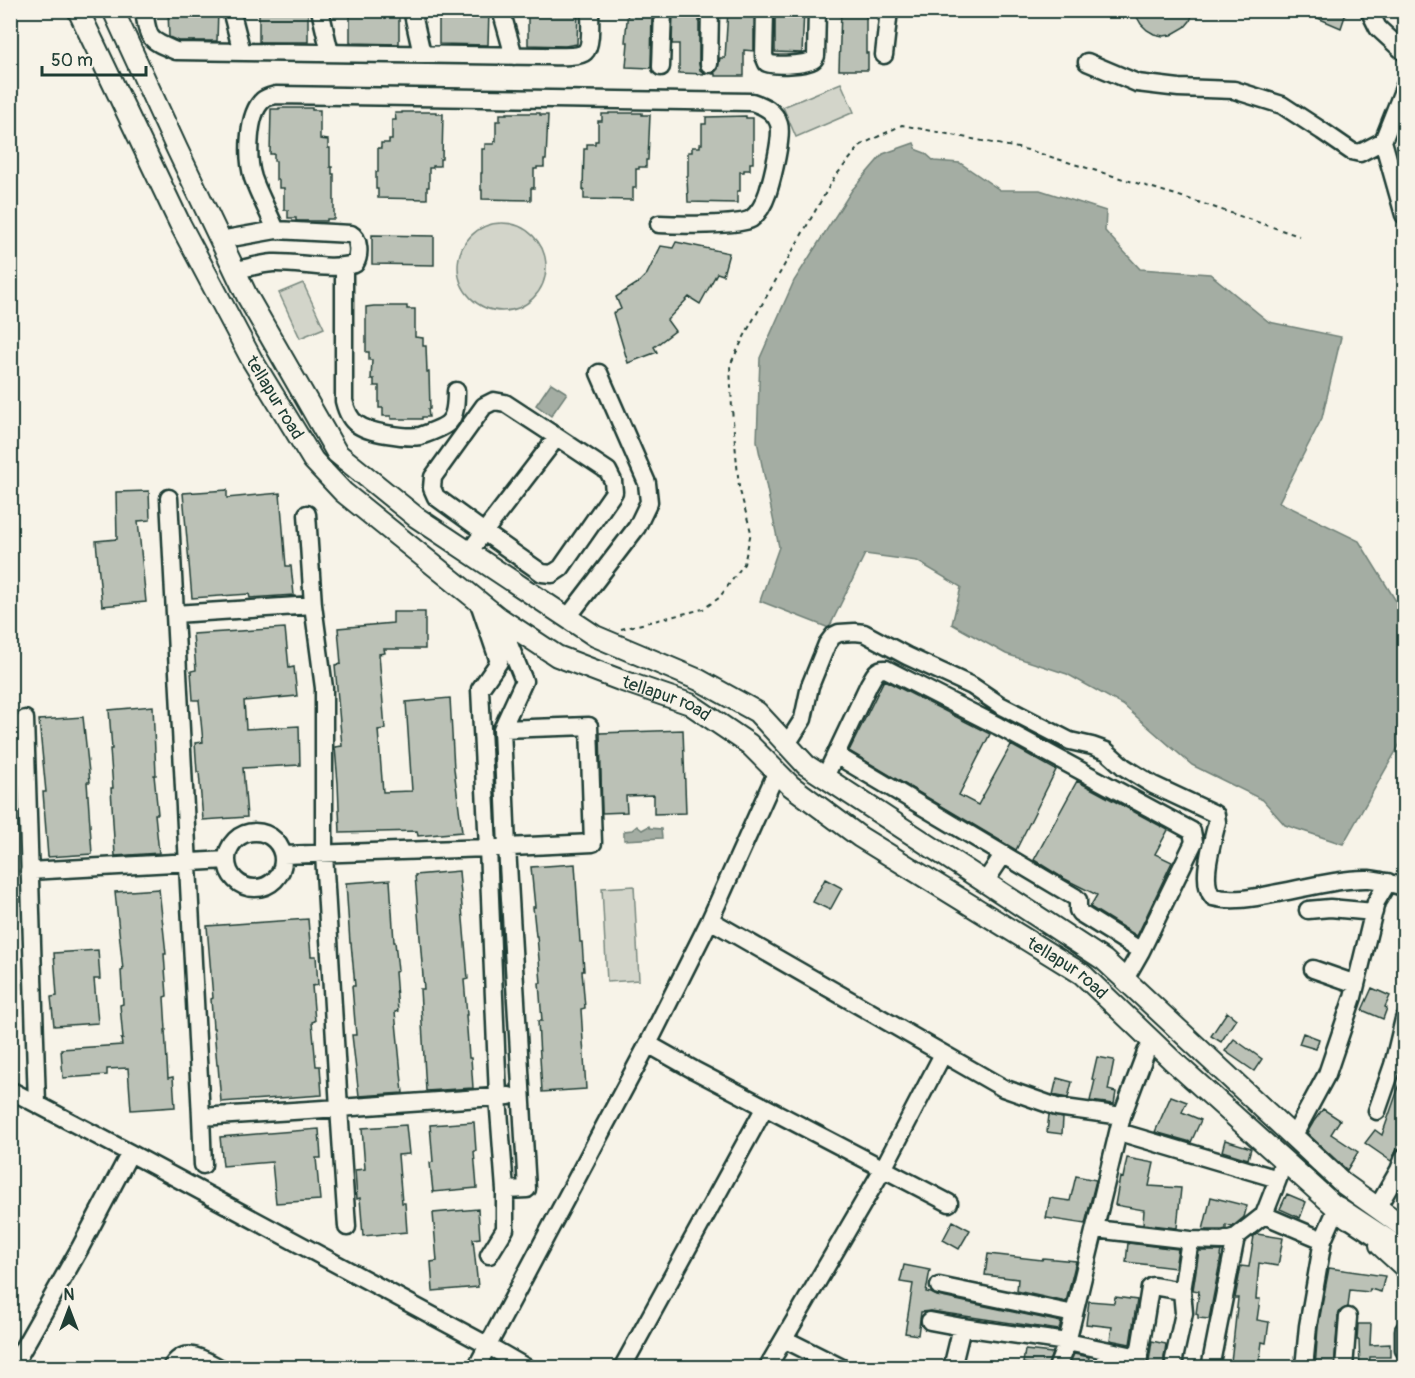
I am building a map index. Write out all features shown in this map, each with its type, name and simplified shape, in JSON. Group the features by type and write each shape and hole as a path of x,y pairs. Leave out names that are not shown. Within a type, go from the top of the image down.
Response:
{"main road":[{"path":"1337,1208 1404,1252"}],"street":[{"name":"tellapur road","path":"78,10 180,224 246,350 312,460 343,492 498,617 556,657 690,704 749,744 791,786 860,837 1082,974 1154,1043 1404,1267"},
{"path":"113,10 247,296 337,453 416,517 595,636 699,680 757,712 806,765 1104,960 1344,1184 1404,1227"},
{"path":"144,10 147,32 152,40 176,51 514,56 580,55 586,52 589,45 590,10"},
{"path":"231,10 242,52"},
{"path":"320,10 330,53"},
{"path":"412,10 422,54"},
{"path":"501,10 514,56"},
{"path":"661,67 663,10"},
{"path":"709,64 710,10"},
{"path":"765,10 764,56 767,63 773,65 813,60 816,56 817,10"},
{"path":"884,55 889,10"},
{"path":"1369,10 1378,28 1404,52"},
{"path":"97,51 126,38"},
{"path":"1087,62 1137,83 1179,88 1234,90 1282,105 1351,151 1360,153 1383,141 1404,88"},
{"path":"276,230 253,177 250,163 250,133 254,112 263,99 276,94 752,102 765,106 780,125 779,145 768,192 760,209 750,219 730,224 659,224"},
{"path":"1383,141 1401,188 1404,215"},
{"path":"220,240 276,230 351,234 357,240 355,264 319,266 272,263 235,270"},
{"path":"344,266 344,401 347,412 355,423 368,431 419,436 449,423 454,413 456,391"},
{"path":"568,618 637,526 649,502 647,483 598,373"},
{"path":"494,401 505,403 557,437 608,471 613,481 614,492 561,568 552,574 542,573 484,532 436,497 432,488 433,477 484,406 494,401"},
{"path":"469,552 557,437"},
{"path":"169,498 203,1165"},
{"path":"307,514 312,605 324,688 324,854 347,1227"},
{"path":"478,600 499,662 480,689 498,1097 505,1190 505,1229 489,1255"},
{"path":"175,614 312,605"},
{"path":"498,617 524,681 502,729 527,1189 505,1190"},
{"path":"787,744 803,719 810,686 827,644 833,636 845,631 864,633 972,686 1000,705 1070,741 1106,751 1124,767 1153,785 1216,815 1217,822 1207,884 1213,897 1257,898 1343,881 1367,879 1396,884"},
{"path":"825,777 869,684 878,670 886,669 998,726 1192,831 1194,842 1125,979"},
{"path":"25,719 38,1104"},
{"path":"283,855 593,843 589,726 502,729"},
{"path":"836,755 1075,897 1078,900 1080,913 1139,955"},
{"path":"476,1368 648,1044 710,920 777,771"},
{"path":"875,846 892,821"},
{"path":"255,832 265,833 273,838 283,855 280,873 274,881 256,888 239,883 228,869 227,860 228,851 238,837 255,832"},
{"path":"985,882 1003,855"},
{"path":"29,871 227,860"},
{"path":"1293,1137 1327,1074 1356,984 1376,902 1396,884"},
{"path":"1308,910 1330,908 1374,912"},
{"path":"710,920 1003,1088 1056,1107 1121,1124 1278,1179"},
{"path":"1313,969 1356,984"},
{"path":"1377,1111 1393,1065 1404,1019"},
{"path":"1056,1368 1067,1342 1121,1124 1146,1053 1154,1043"},
{"path":"648,1044 949,1203"},
{"path":"767,1368 883,1169 943,1054"},
{"path":"10,1090 487,1344 527,1368"},
{"path":"201,1117 521,1096"},
{"path":"622,1368 765,1107"},
{"path":"12,1368 17,1345 80,1248 130,1153"},
{"path":"1377,1208 1404,1157"},
{"path":"1095,1229 1190,1240 1223,1241 1236,1237 1264,1215 1283,1160"},
{"path":"1304,1368 1308,1326 1323,1240 1337,1208"},
{"path":"1264,1215 1323,1240"},
{"path":"1210,1368 1236,1237"},
{"path":"1175,1368 1174,1359 1184,1313 1182,1291 1190,1240"},
{"path":"939,1286 1074,1314"},
{"path":"930,1322 1067,1342 1105,1359 1138,1362 1149,1288 1153,1286 1182,1291"},
{"path":"1344,1368 1348,1317"},
{"path":"952,1368 962,1327"},
{"path":"1404,1330 1404,1350"},
{"path":"784,1339 842,1368"},
{"path":"171,1368 179,1357 190,1354 220,1368"}],"path":[{"path":"595,636 703,609 719,598 744,564 751,532 739,487 730,365 834,178 861,145 902,125 1016,148 1189,199 1299,236"}],"shaded area":[{"path":"841,83 854,112 796,137 783,107"},
{"path":"914,143 917,150 925,153 934,161 960,163 1000,190 1040,190 1106,211 1105,231 1140,269 1210,274 1269,322 1341,337 1322,418 1279,502 1359,541 1404,614 1404,737 1343,844 1285,825 1263,800 1192,765 1123,705 1067,674 1006,654 952,624 961,587 917,561 865,554 829,628 760,601 779,547 757,441 760,358 794,281 852,190 883,154"},
{"path":"493,223 511,223 527,230 539,242 546,258 546,276 539,292 527,304 511,311 493,311 477,304 465,292 458,276 458,258 465,242 477,230"},
{"path":"303,283 324,328 300,338 279,293"},
{"path":"551,383 567,393 551,416 536,405"},
{"path":"637,826 642,830 649,826 661,829 662,838 624,840 624,831 632,830"},
{"path":"634,886 639,980 607,982 602,888"}],"building":[{"path":"168,10 218,10 217,41 178,41 169,37"},
{"path":"259,10 308,10 308,42 259,42"},
{"path":"350,10 399,10 399,44 350,43"},
{"path":"439,10 489,10 488,45 439,44"},
{"path":"528,10 578,10 577,44 528,45"},
{"path":"628,10 652,10 651,68 626,67 628,42 625,42"},
{"path":"673,10 699,10 699,64 700,70 705,74 679,73 679,44 672,44"},
{"path":"728,10 754,10 754,51 744,50 744,76 715,76 713,74 718,69 720,58 725,58"},
{"path":"775,10 804,10 802,53 775,52"},
{"path":"841,10 866,10 868,70 839,70"},
{"path":"1133,10 1194,10 1185,27 1171,35 1163,36 1147,30"},
{"path":"1299,10 1347,10 1341,28"},
{"path":"271,109 320,110 320,139 328,140 330,167 334,174 334,219 296,221 296,218 288,218 288,210 284,210 284,188 279,188 279,180 276,180 276,161 274,161 274,154 270,154"},
{"path":"395,113 443,114 442,159 440,159 440,166 429,168 427,199 378,198 376,172 378,172 378,148 381,148 381,143 389,143 389,140 392,140 392,120 396,120"},
{"path":"500,114 548,115 546,160 544,160 544,167 534,169 534,188 531,188 531,200 482,199 482,149 485,149 485,144 494,144 496,121 500,121"},
{"path":"602,114 650,115 648,160 646,160 646,167 636,169 636,188 633,188 633,200 584,199 584,149 587,149 587,144 595,144 595,141 598,141 598,121 602,121"},
{"path":"746,116 746,118 753,118 753,163 750,163 750,170 740,172 740,191 737,191 737,203 688,202 688,152 692,152 692,147 700,147 702,144 702,124 706,124 706,117"},
{"path":"372,235 434,236 434,265 372,264"},
{"path":"676,242 729,253 723,275 717,273 700,304 689,297 667,320 675,331 654,347 657,352 628,363 613,313 621,309 616,297 638,283 647,274 661,246 673,248"},
{"path":"407,306 407,309 415,309 415,337 423,338 423,346 426,346 427,372 429,372 429,417 391,419 391,416 383,416 383,408 379,408 379,386 374,386 374,379 371,379 372,360 369,360 369,352 366,352 366,307"},
{"path":"227,490 227,498 280,493 286,566 291,566 294,595 250,598 249,594 192,598 183,493"},
{"path":"149,491 150,520 138,521 146,602 102,606 96,541 117,539 116,492"},
{"path":"393,612 425,612 425,649 384,649 385,653 379,654 385,729 378,730 383,792 412,791 406,702 450,698 454,769 462,832 418,836 417,831 340,833 335,747 342,746 335,665 341,664 338,628 393,623"},
{"path":"285,628 289,668 294,667 297,696 244,701 246,729 299,726 300,765 243,768 247,817 203,820 195,743 203,742 199,700 193,700 191,671 196,670 193,634"},
{"path":"884,680 990,734 959,795 978,805 1011,745 1056,770 1016,850 849,751"},
{"path":"153,706 156,775 154,775 158,814 155,814 159,853 115,856 109,710"},
{"path":"83,717 90,782 87,782 92,854 48,857 43,792 46,792 39,720"},
{"path":"683,730 686,813 654,814 654,795 626,796 627,812 602,813 600,733"},
{"path":"1077,781 1168,830 1155,854 1172,862 1137,936 1090,907 1097,895 1034,860"},
{"path":"575,864 584,971 582,971 585,1008 581,1009 586,1089 542,1092 538,1021 542,1021 539,983 541,983 531,867"},
{"path":"459,871 468,979 464,980 466,1015 473,1088 426,1091 420,989 424,989 415,875"},
{"path":"825,879 842,888 830,910 813,902"},
{"path":"390,880 398,971 395,972 398,1011 395,1012 403,1093 359,1096 352,1035 356,1035 352,986 355,986 346,883"},
{"path":"159,889 166,954 164,954 167,996 164,997 168,1078 173,1077 175,1107 131,1110 128,1068 107,1069 107,1075 63,1078 61,1049 122,1045 120,1005 123,1004 121,971 123,970 115,892"},
{"path":"308,919 311,956 316,956 318,985 312,986 315,1021 312,1022 316,1066 320,1066 322,1095 221,1102 213,1028 207,926"},
{"path":"98,950 100,979 94,979 98,1023 54,1026 51,997 57,996 54,953"},
{"path":"1372,988 1390,996 1383,1019 1362,1010"},
{"path":"1227,1012 1236,1019 1221,1042 1211,1036"},
{"path":"1303,1033 1319,1039 1316,1049 1299,1044"},
{"path":"1234,1039 1262,1059 1254,1071 1225,1051"},
{"path":"1097,1057 1114,1060 1108,1090 1116,1092 1114,1104 1090,1101"},
{"path":"1403,1075 1404,1120 1400,1133 1404,1135 1404,1144 1403,1147 1397,1149 1391,1161 1365,1143 1375,1130 1382,1135"},
{"path":"1057,1078 1072,1082 1068,1098 1053,1095"},
{"path":"1171,1096 1187,1102 1182,1112 1201,1120 1191,1142 1155,1132"},
{"path":"1323,1109 1340,1120 1331,1134 1358,1152 1347,1170 1307,1133"},
{"path":"1049,1115 1063,1118 1062,1134 1047,1132"},
{"path":"474,1122 477,1188 433,1192 430,1125"},
{"path":"406,1125 409,1154 398,1155 407,1232 363,1236 355,1170 365,1169 362,1128"},
{"path":"319,1129 321,1158 316,1158 320,1200 276,1203 272,1162 223,1166 220,1137"},
{"path":"1225,1140 1251,1148 1248,1159 1222,1151"},
{"path":"1127,1158 1154,1163 1149,1186 1181,1188 1177,1228 1143,1224 1144,1210 1115,1205 1120,1177 1123,1178"},
{"path":"1076,1176 1096,1180 1085,1224 1046,1218 1050,1198 1070,1201"},
{"path":"1287,1194 1306,1202 1300,1218 1280,1209"},
{"path":"1211,1197 1247,1206 1244,1217 1232,1227 1226,1225 1226,1229 1203,1230"},
{"path":"478,1209 480,1238 473,1239 478,1287 433,1291 431,1262 437,1261 433,1213"},
{"path":"953,1221 970,1230 959,1249 943,1240"},
{"path":"1257,1234 1283,1238 1278,1266 1259,1263 1256,1299 1260,1299 1257,1320 1269,1322 1266,1343 1262,1342 1259,1366 1231,1362 1238,1298 1235,1298 1241,1266 1249,1267 1254,1236"},
{"path":"1128,1243 1178,1249 1175,1268 1126,1262"},
{"path":"1199,1251 1221,1251 1209,1319 1198,1318 1196,1314 1199,1291 1193,1290"},
{"path":"988,1254 1076,1261 1066,1302 1017,1291 1018,1279 985,1275"},
{"path":"904,1265 930,1270 926,1292 1061,1322 1059,1330 931,1311 921,1312 918,1335 905,1333 913,1284 900,1282"},
{"path":"1329,1268 1385,1276 1381,1292 1370,1289 1369,1292 1350,1290 1348,1307 1340,1311 1338,1316 1334,1368 1315,1368 1318,1327"},
{"path":"1115,1297 1137,1300 1130,1344 1110,1340 1112,1327 1086,1324 1089,1301 1114,1303"},
{"path":"1358,1324 1371,1324 1370,1345 1390,1344 1390,1357 1370,1357 1369,1368 1360,1368"},
{"path":"1152,1341 1166,1344 1164,1368 1148,1368"},
{"path":"1025,1350 1052,1353 1047,1368 1023,1363"},
{"path":"1074,1354 1089,1357 1087,1368 1068,1368"}]}
